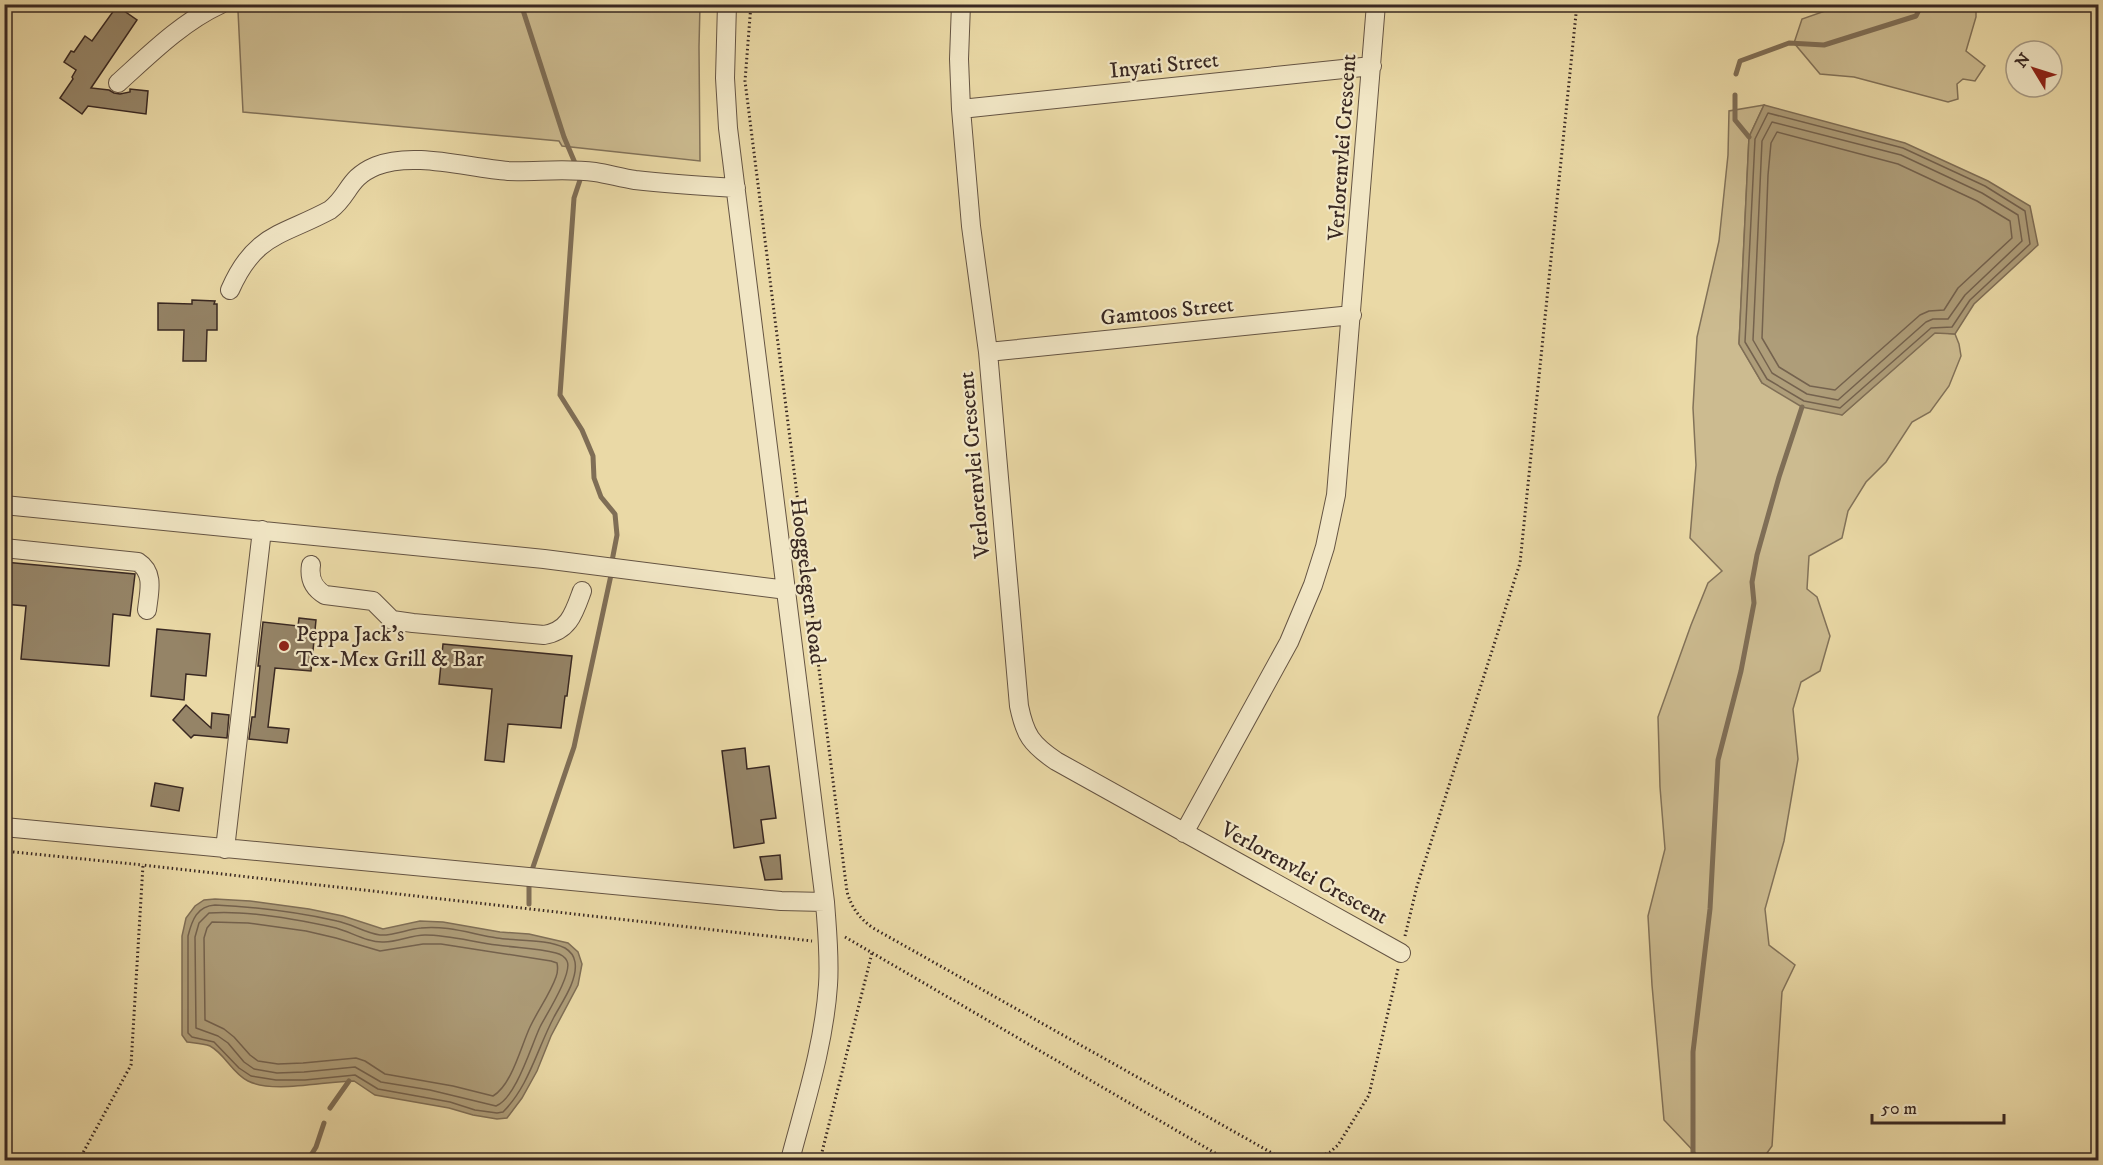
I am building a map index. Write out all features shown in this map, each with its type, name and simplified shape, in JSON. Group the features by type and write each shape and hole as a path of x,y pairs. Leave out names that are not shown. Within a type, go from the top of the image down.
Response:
{"street":[{"path":"118,82 180,30 221,4"},
{"name":"Hooggelegen Road","path":"727,4 724,78 825,902 827,935 828,983 820,1044 790,1161"},
{"name":"Verlorenvlei Crescent","path":"961,4 959,59 961,109 971,226 987,352 1019,706 1023,726 1037,748 1056,761 1401,953"},
{"name":"Verlorenvlei Crescent","path":"1184,833 1289,642 1313,585 1325,547 1336,495 1377,4"},
{"name":"Inyati Street","path":"961,109 1372,66"},
{"path":"230,290 237,273 254,250 280,233 330,210 357,177 378,165 404,160 422,161 508,171 593,172 632,180 736,188"},
{"name":"Gamtoos Street","path":"987,352 1352,315"},
{"path":"4,505 544,559 787,590"},
{"path":"225,849 262,530"},
{"path":"4,548 138,562 147,570 149,576 147,610"},
{"path":"311,565 311,579 319,592 325,595 373,602 392,620 437,625 551,634 569,623 582,591"},
{"path":"4,827 757,899 825,902"}],"path":[{"path":"751,4 745,81 846,892 850,903 864,921 873,928 1289,1161"},
{"path":"1312,1161 1338,1145 1369,1095 1417,886 1520,563 1577,4"},
{"path":"4,851 827,935 872,953 1227,1161"},
{"path":"80,1161 131,1065 143,865"},
{"path":"820,1161 872,953"}],"shaded area":[{"path":"258,5 700,5 700,161 562,146 559,141 243,112 238,11"},
{"path":"1842,5 1976,5 1976,17 1966,51 1985,66 1975,81 1963,79 1957,84 1958,99 1948,102 1854,77 1820,74 1794,43 1802,19"},
{"path":"1764,105 1749,137 1739,343 1762,383 1842,415 1935,332 1955,334 1961,356 1949,386 1930,412 1912,422 1886,462 1866,482 1848,511 1842,538 1809,556 1807,589 1817,597 1830,636 1820,671 1801,682 1793,709 1798,759 1784,841 1765,909 1769,945 1795,965 1782,992 1772,1146 1762,1160 1702,1160 1664,1120 1648,916 1665,849 1658,717 1708,583 1722,571 1690,538 1696,465 1693,408 1697,337 1719,241 1728,155 1729,111"}],"water":[{"path":"1764,105 1905,143 1988,181 2030,206 2038,245 1974,304 1955,334 1935,333 1842,415 1802,407 1762,383 1739,344 1749,137"},
{"path":"215,899 309,909 343,916 383,929 420,921 443,922 500,932 529,934 568,943 578,952 582,964 578,985 551,1036 537,1071 522,1098 507,1118 497,1119 473,1115 449,1108 375,1095 354,1081 285,1087 259,1085 242,1078 215,1049 187,1042 182,1035 182,936 186,918 195,906 204,900"}],"building":[{"path":"117,6 137,20 91,88 120,94 130,92 130,89 148,91 146,114 88,106 82,114 60,98 73,79 76,70 64,62 85,36 92,41"},
{"path":"192,300 215,301 214,304 217,304 217,330 207,330 206,361 183,361 184,330 158,330 158,303 192,304"},
{"path":"4,562 135,574 130,616 113,614 109,666 21,659 26,606 4,604"},
{"name":"Peppa Jack's Tex-Mex Grill & Bar","path":"299,618 316,620 311,671 275,668 268,727 289,729 287,743 249,739 252,717 255,717 263,622 298,626"},
{"path":"157,629 210,634 206,676 186,674 184,700 151,696"},
{"path":"443,644 572,656 561,728 508,724 504,762 485,760 492,689 439,684"},
{"path":"186,705 211,728 212,713 229,715 227,738 194,735 191,738 173,720"},
{"path":"745,748 747,769 769,766 776,818 761,820 764,843 734,848 722,751"},
{"path":"155,783 183,788 179,811 151,806"},
{"path":"780,855 782,879 765,880 760,857"}],"waterway":[{"path":"521,4 564,137 575,163"},
{"path":"1736,74 1740,61 1789,43 1824,45 1916,16 1922,4"},
{"path":"1735,95 1735,120 1749,137"},
{"path":"581,177 574,198 560,395 582,430 593,456 594,478 601,497 615,514 617,535 612,561"},
{"path":"1700,1160 1693,1155 1693,1052 1710,909 1718,760 1741,671 1754,603 1752,582 1757,555 1802,407"},
{"path":"532,870 574,747 611,575"},
{"path":"529,887 529,904"},
{"path":"330,1108 349,1081"},
{"path":"308,1160 316,1147 324,1123"}],"place":[{"name":"Peppa Jack's Tex-Mex Grill & Bar","path":"284,646"}]}
